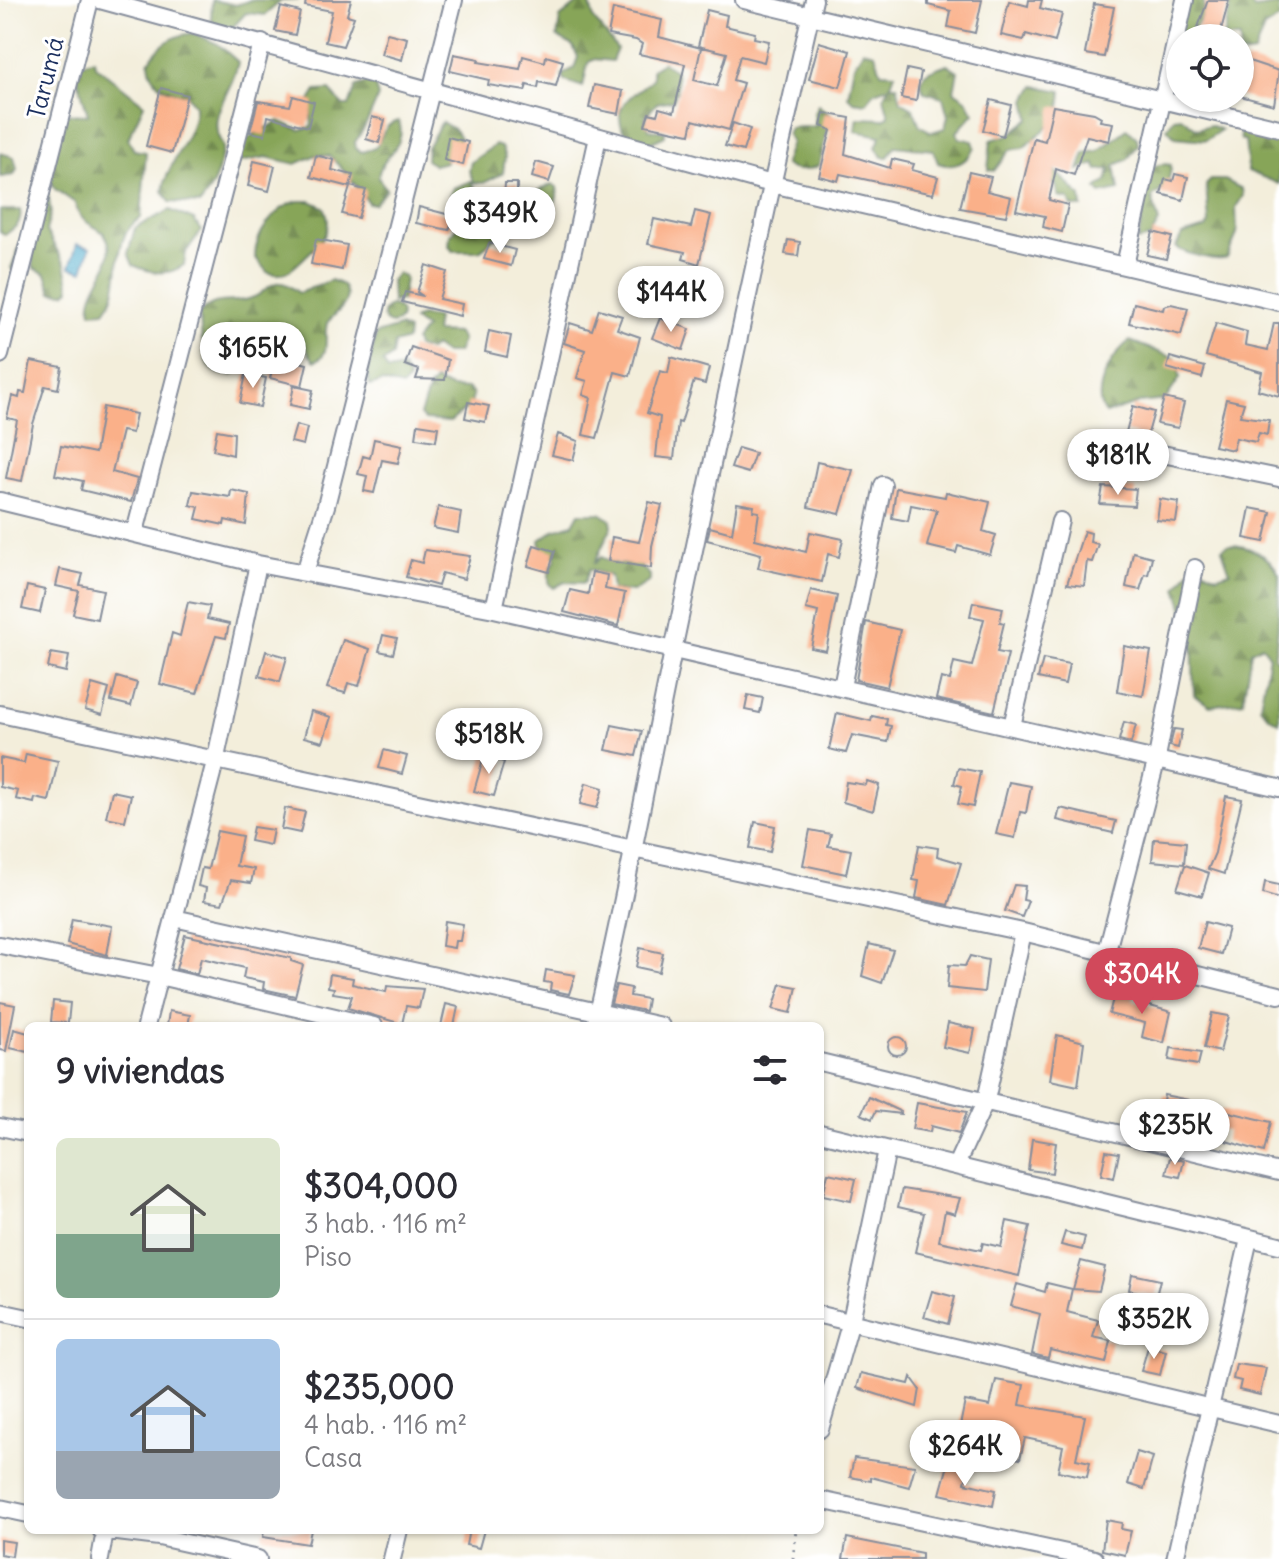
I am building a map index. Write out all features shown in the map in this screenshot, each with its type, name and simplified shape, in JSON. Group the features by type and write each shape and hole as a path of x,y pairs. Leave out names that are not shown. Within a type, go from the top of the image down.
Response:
{"street":[{"name":"Tarumá","path":"0,355 90,0"},
{"path":"100,0 772,184 1279,302"},
{"path":"305,572 326,506 454,0"},
{"path":"744,0 1279,128"},
{"path":"597,1019 635,851 673,650 772,184 814,0"},
{"path":"1125,265 1185,0"},
{"path":"135,532 262,43"},
{"path":"494,609 598,137"},
{"path":"1143,450 1279,478"},
{"path":"842,687 883,485"},
{"path":"0,501 258,564 494,609 1279,788"},
{"path":"1012,726 1060,521"},
{"path":"147,1022 215,762 258,564"},
{"path":"1107,951 1156,762 1195,568"},
{"path":"0,714 1023,932 1279,995"},
{"path":"174,918 597,1019 624,1022"},
{"path":"956,1165 986,1100 1023,932"},
{"path":"0,945 159,976 357,1022"},
{"path":"824,1063 1279,1172"},
{"path":"0,1127 24,1132"},
{"path":"824,1134 1279,1245"},
{"path":"824,1415 851,1321 887,1150"},
{"path":"1175,1559 1249,1239"},
{"path":"0,1312 24,1317"},
{"path":"824,1316 1279,1424"},
{"path":"824,1501 1095,1559"},
{"path":"0,1508 24,1513"},
{"path":"100,1559 103,1534"},
{"path":"160,1534 258,1559"},
{"path":"392,1559 398,1534"}],"path":[{"path":"793,1559 796,1534"}],"green space":[{"path":"212,0 236,5 251,0 299,0 281,1 265,15 246,13 233,27 214,25 211,19"},
{"path":"1181,0 1204,0 1204,13 1197,24 1171,24"},
{"path":"1231,0 1245,0 1255,9 1279,5 1279,19 1264,28 1254,53 1254,24 1227,24"},
{"path":"581,1 589,1 594,19 617,49 612,61 593,59 588,63 583,87 565,81 562,75 574,68 578,57 573,46 557,37 560,18"},
{"path":"193,33 218,44 238,62 216,124 223,146 218,170 210,191 200,204 170,202 163,191 170,169 191,128 195,106 187,95 166,89 156,82 149,62 167,42"},
{"path":"863,50 875,53 881,72 895,73 891,85 897,85 901,101 913,108 920,126 932,132 945,128 948,116 943,97 924,92 922,79 927,72 947,64 958,71 954,91 966,99 974,113 957,132 959,138 973,141 975,147 968,157 955,165 944,165 938,163 933,150 895,146 888,157 882,157 876,147 881,136 855,131 858,118 883,119 889,116 884,97 888,87 874,92 866,103 853,101 848,96 854,65"},
{"path":"94,59 95,65 144,104 128,139 134,150 146,152 141,218 124,237 111,300 105,311 91,312 93,295 109,255 107,238 82,218 75,203 55,189 46,176 64,114 88,115 77,76 82,63"},
{"path":"663,62 676,72 677,91 673,100 657,103 645,117 649,129 665,132 665,136 650,143 631,145 620,122 620,113 628,100 652,79 652,69"},
{"path":"369,82 375,85 378,97 355,142 356,149 362,152 375,148 386,128 393,123 399,121 401,130 397,145 380,169 378,177 386,189 374,204 368,203 329,156 316,155 296,164 266,157 235,163 235,145 279,121 300,130 312,127 310,101 316,91 330,90 343,106 349,106 356,87"},
{"path":"1035,86 1062,91 1060,110 1054,122 1023,148 1010,150 994,171 988,170 991,140 1009,135 1030,118 1026,100"},
{"path":"818,105 831,115 819,165 805,170 792,169 784,164 791,142 787,134 790,128 816,126 814,113"},
{"path":"1181,117 1197,129 1210,125 1221,130 1206,140 1175,137 1167,128 1174,118"},
{"path":"442,122 455,130 460,138 446,155 446,162 434,165 426,160 427,147"},
{"path":"1127,129 1137,138 1138,145 1127,160 1115,165 1119,190 1101,194 1097,189 1107,181 1110,169 1098,170 1095,164 1079,170 1085,153 1098,151"},
{"path":"1247,131 1279,138 1279,184 1248,171 1245,140 1241,140 1240,134"},
{"path":"495,145 501,147 505,157 503,173 484,183 474,183 469,171 471,162"},
{"path":"0,153 14,157 17,169 14,175 0,177"},
{"path":"1171,165 1170,175 1152,197 1159,222 1150,238 1138,241 1151,167"},
{"path":"1054,169 1081,197 1082,207 1072,207 1069,199 1059,197 1056,185 1050,182"},
{"path":"1211,180 1225,180 1242,189 1243,196 1236,207 1237,234 1227,258 1222,259 1201,257 1176,247 1182,235 1206,228 1209,223 1206,185"},
{"path":"471,181 478,193 503,197 522,206 536,192 552,184 557,187 557,197 548,210 507,226 479,251 453,251 449,246 450,235 471,215 457,206 450,194 453,188"},
{"path":"48,193 51,212 46,231 65,264 70,289 65,293 52,292 46,274 34,268 31,252 16,273 11,268 28,226 34,194"},
{"path":"298,201 311,201 324,207 328,222 325,235 289,271 279,274 267,272 255,257 258,239 274,215"},
{"path":"0,210 20,210 21,215 19,222 5,235 0,231"},
{"path":"170,210 194,220 201,231 186,252 184,265 159,272 133,265 128,253 135,228"},
{"path":"397,273 405,278 402,300 392,302 391,281"},
{"path":"331,280 343,285 347,297 327,323 325,350 320,358 315,361 301,338 291,333 270,337 257,344 234,375 213,370 204,354 199,313 214,303 247,300 276,283 285,284 299,293"},
{"path":"392,306 401,315 392,324 383,315"},
{"path":"421,316 437,318 435,332 458,333 462,341 457,353 444,353 434,346 429,351 417,347 415,341 425,328 413,320"},
{"path":"399,327 408,331 407,340 394,344 392,356 383,363 388,371 403,368 409,380 402,387 382,382 370,386 367,374 376,334"},
{"path":"1130,341 1177,359 1180,378 1165,400 1139,403 1105,414 1100,395 1102,384 1111,363"},
{"path":"435,381 451,388 468,389 473,394 471,405 450,422 425,420 420,415 429,388"},
{"path":"579,513 600,513 611,520 612,526 594,564 601,557 617,564 639,565 650,575 650,581 634,591 612,591 610,576 590,569 584,583 565,582 554,588 549,584 549,572 556,558 541,547 540,540 554,530 573,524"},
{"path":"1228,545 1258,552 1271,562 1279,575 1274,656 1279,663 1279,722 1268,716 1260,706 1269,655 1262,645 1251,651 1243,701 1210,706 1194,695 1192,635 1177,588 1189,571 1199,567 1217,576 1230,572 1222,549"}],"water":[{"path":"77,244 90,248 83,271 70,267"}],"building":[{"path":"306,0 351,0 347,15 354,17 343,46 325,42 332,11 305,6"},
{"path":"928,0 982,0 975,33 948,27 951,11 928,5"},
{"path":"1029,0 1042,0 1040,8 1062,14 1055,42 1026,34 1024,40 1001,35 1009,1 1028,6"},
{"path":"1208,0 1229,0 1223,24 1199,24"},
{"path":"1094,4 1114,7 1104,57 1085,54"},
{"path":"281,7 300,12 295,35 275,31"},
{"path":"613,9 662,20 659,37 701,48 694,80 717,86 727,53 698,46 707,10 727,15 725,26 755,33 754,38 769,41 764,62 740,56 733,80 743,83 729,130 693,120 690,134 645,125 649,113 657,115 659,108 674,112 685,64 639,54 642,44 636,40 608,35"},
{"path":"387,33 407,38 402,60 381,54"},
{"path":"819,42 850,51 840,87 809,79"},
{"path":"454,54 479,59 478,62 520,69 523,56 545,62 546,56 563,61 556,86 539,82 538,88 527,85 525,91 488,85 489,80 450,71"},
{"path":"1254,63 1279,71 1274,105 1254,100"},
{"path":"907,69 921,72 916,101 901,98"},
{"path":"594,85 623,91 619,114 589,108"},
{"path":"161,88 187,95 172,153 146,146"},
{"path":"293,96 314,102 308,127 268,116 265,135 250,132 258,101 290,106"},
{"path":"991,100 1011,105 1003,136 983,130"},
{"path":"1053,106 1094,113 1101,117 1100,121 1113,123 1109,141 1087,136 1074,175 1056,169 1049,200 1068,205 1062,232 1043,227 1045,216 1016,210 1034,138 1045,141"},
{"path":"824,113 850,118 845,154 890,168 892,159 914,164 912,170 938,177 933,194 840,174 838,181 819,176 831,130 821,126"},
{"path":"372,117 385,120 379,143 366,139"},
{"path":"733,123 750,129 743,151 725,146"},
{"path":"448,137 468,142 463,165 444,160"},
{"path":"316,155 334,160 332,170 353,175 350,186 366,190 358,218 342,214 350,187 311,177"},
{"path":"254,161 275,166 269,191 248,186"},
{"path":"536,162 554,167 549,182 532,177"},
{"path":"969,172 991,177 987,191 1011,197 1006,216 960,208"},
{"path":"1175,174 1188,177 1183,200 1161,194 1165,179 1173,181"},
{"path":"505,183 517,183 517,198 504,198"},
{"path":"419,207 454,216 449,230 416,223"},
{"path":"695,211 711,215 699,264 683,259 685,252 648,244 654,219 691,227"},
{"path":"1153,232 1172,237 1166,259 1147,255"},
{"path":"316,239 347,245 342,270 311,264"},
{"path":"788,240 800,242 798,256 785,254"},
{"path":"489,243 515,250 511,266 484,259"},
{"path":"426,265 447,272 439,299 462,304 460,316 402,302 405,292 423,296 417,292"},
{"path":"688,268 705,272 701,288 684,284"},
{"path":"1134,303 1163,310 1164,306 1171,304 1188,308 1181,335 1129,323"},
{"path":"599,309 622,316 617,329 640,337 630,376 615,372 597,438 583,435 591,398 583,395 587,381 577,378 585,350 564,343 570,323 592,330"},
{"path":"660,318 690,329 683,350 652,338"},
{"path":"1216,323 1247,332 1245,345 1268,350 1274,323 1279,323 1279,396 1258,390 1262,372 1206,356"},
{"path":"489,331 511,336 507,357 485,352"},
{"path":"411,347 448,360 445,380 416,379 419,370 405,365"},
{"path":"276,356 307,364 302,386 270,378"},
{"path":"671,357 709,368 705,384 694,381 681,423 678,422 674,459 656,457 660,417 647,413 660,371 668,373"},
{"path":"1170,357 1205,367 1202,378 1167,368"},
{"path":"31,361 62,367 58,389 45,386 33,424 22,481 6,478 17,420 7,418 12,396 19,398 20,392 25,393"},
{"path":"246,374 266,378 260,407 240,403"},
{"path":"294,386 313,390 309,409 290,405"},
{"path":"1164,398 1184,403 1178,428 1157,424"},
{"path":"1226,399 1244,403 1240,416 1269,420 1267,435 1259,433 1256,442 1236,438 1233,450 1214,446"},
{"path":"468,402 489,406 485,422 465,418"},
{"path":"1133,406 1154,412 1147,437 1126,432"},
{"path":"103,407 136,414 132,433 122,431 112,472 137,479 131,502 81,490 83,481 55,475 61,446 95,453"},
{"path":"418,424 438,427 436,441 416,438"},
{"path":"296,425 307,428 303,445 291,442"},
{"path":"217,430 234,433 233,455 213,450"},
{"path":"558,434 578,441 573,460 552,455"},
{"path":"374,439 402,445 398,463 382,460 374,493 364,491 367,476 358,474 363,456 370,458"},
{"path":"738,448 755,453 748,473 731,468"},
{"path":"817,462 853,470 840,514 808,507"},
{"path":"1103,487 1136,489 1134,506 1100,504"},
{"path":"896,488 945,497 946,492 990,502 983,531 996,535 990,555 958,546 956,553 927,546 937,510 911,505 908,521 892,518"},
{"path":"231,490 249,494 246,525 225,520 224,525 196,519 199,507 190,505 193,491 230,497"},
{"path":"1160,499 1179,502 1176,522 1157,520"},
{"path":"649,502 662,505 652,546 651,568 608,561 612,537 639,542"},
{"path":"737,503 754,506 753,511 759,512 755,539 806,552 810,532 843,539 839,557 828,554 822,582 758,568 761,554 707,540 710,527 732,533"},
{"path":"438,507 461,512 458,533 433,528"},
{"path":"1250,508 1271,512 1264,542 1244,538"},
{"path":"1084,531 1091,533 1090,542 1098,544 1092,562 1087,561 1084,586 1067,584"},
{"path":"534,545 555,551 549,572 528,566"},
{"path":"425,550 470,556 464,579 442,573 438,586 406,577 411,560 422,563"},
{"path":"1133,552 1152,557 1140,590 1126,587"},
{"path":"60,569 83,574 80,585 103,590 97,619 73,614 79,591 56,586"},
{"path":"592,572 607,575 605,589 625,593 618,626 564,612 570,590 588,594"},
{"path":"27,586 45,590 40,613 22,609"},
{"path":"811,590 837,596 826,651 811,648 818,612 806,609"},
{"path":"188,602 210,606 207,619 229,624 226,638 216,636 197,693 160,684 172,633 180,636"},
{"path":"973,602 1003,608 1000,622 1004,623 997,652 1008,654 994,712 936,699 941,678 950,680 954,662 972,666 984,619 970,616"},
{"path":"866,622 900,630 887,687 856,680"},
{"path":"383,635 397,638 393,654 379,651"},
{"path":"343,640 370,649 359,686 348,683 345,693 327,688"},
{"path":"1124,646 1151,651 1143,696 1117,691"},
{"path":"266,651 287,657 280,682 259,676"},
{"path":"51,653 69,656 66,672 48,668"},
{"path":"1043,659 1069,664 1065,684 1038,678"},
{"path":"117,677 137,683 131,706 111,701"},
{"path":"92,684 109,689 102,715 85,710"},
{"path":"748,695 763,698 760,713 745,710"},
{"path":"311,711 331,717 323,742 304,737"},
{"path":"837,713 871,721 872,716 887,719 886,725 891,726 888,742 852,735 846,753 829,749"},
{"path":"1124,722 1136,725 1131,743 1119,740"},
{"path":"612,725 642,731 636,756 606,750"},
{"path":"1174,729 1182,730 1178,748 1170,746"},
{"path":"384,750 407,756 402,774 379,768"},
{"path":"26,754 58,761 49,801 35,798 34,803 16,799 18,791 0,787 0,758 24,763"},
{"path":"484,756 504,762 494,796 474,791"},
{"path":"958,768 980,772 973,807 958,804 962,786 954,784"},
{"path":"867,781 879,785 873,811 843,802 846,782 866,785"},
{"path":"1009,782 1031,786 1026,813 1020,812 1015,838 996,834"},
{"path":"586,783 603,788 597,808 580,804"},
{"path":"112,791 131,795 125,821 106,817"},
{"path":"1226,796 1242,799 1224,874 1208,869 1215,853"},
{"path":"285,808 305,812 300,833 281,829"},
{"path":"1060,808 1116,821 1113,833 1057,820"},
{"path":"755,822 775,826 770,852 750,848"},
{"path":"253,827 273,830 270,845 250,841"},
{"path":"810,830 831,834 828,846 851,850 846,874 803,865"},
{"path":"217,831 242,836 236,866 254,869 251,883 231,880 222,904 204,901 206,888 198,886 202,868 208,869"},
{"path":"1154,839 1186,842 1184,864 1152,861"},
{"path":"919,845 938,848 937,856 961,863 948,905 916,898 919,881 913,880"},
{"path":"1185,865 1209,873 1202,896 1177,889"},
{"path":"1265,882 1279,885 1279,899 1263,894"},
{"path":"1014,885 1025,886 1023,900 1028,901 1022,917 1005,911"},
{"path":"72,919 112,926 107,955 67,944"},
{"path":"445,921 463,924 460,941 455,941 454,948 442,946"},
{"path":"1205,922 1228,928 1221,954 1198,948"},
{"path":"185,935 291,958 291,961 303,965 295,996 263,989 264,982 243,978 245,968 201,958 197,974 176,969"},
{"path":"869,944 893,950 882,983 862,976"},
{"path":"640,948 663,953 659,972 636,967"},
{"path":"970,956 988,960 984,992 947,988 949,965 965,966"},
{"path":"546,970 575,975 569,994 550,990 551,983 544,982"},
{"path":"330,974 353,978 352,984 386,992 387,986 423,989 419,1008 406,1006 402,1022 395,1022 348,1008 352,996 333,993 334,988 328,987"},
{"path":"781,984 797,987 791,1013 773,1009"},
{"path":"616,985 631,988 630,996 647,999 645,1011 611,1004"},
{"path":"1115,991 1134,996 1133,1001 1171,1012 1164,1043 1142,1037 1145,1023 1109,1014"},
{"path":"53,1001 70,1003 68,1022 51,1022"},
{"path":"0,1002 15,1005 6,1051 0,1050"},
{"path":"446,1004 458,1007 455,1022 442,1022"},
{"path":"169,1011 190,1015 189,1022 168,1022"},
{"path":"1212,1013 1229,1016 1220,1052 1204,1048"},
{"path":"948,1023 975,1029 970,1053 943,1047"},
{"path":"14,1029 24,1032 24,1051 10,1048"},
{"path":"1057,1035 1084,1042 1078,1086 1050,1080"},
{"path":"897,1037 906,1046 897,1055 888,1046"},
{"path":"1171,1048 1201,1053 1198,1065 1169,1060"},
{"path":"1164,1095 1189,1100 1185,1121 1160,1119"},
{"path":"869,1097 901,1114 876,1111 872,1119 861,1114"},
{"path":"917,1103 967,1112 959,1133 931,1126 930,1132 912,1129"},
{"path":"1221,1110 1271,1122 1264,1152 1226,1141 1227,1131 1218,1130"},
{"path":"1032,1139 1056,1143 1052,1173 1028,1170"},
{"path":"1106,1151 1119,1153 1114,1178 1101,1175"},
{"path":"1170,1157 1184,1161 1180,1177 1166,1174"},
{"path":"828,1173 856,1179 851,1201 824,1195"},
{"path":"902,1189 960,1198 955,1214 945,1211 939,1241 981,1250 983,1243 1001,1247 1007,1221 1030,1226 1019,1276 915,1252 924,1213 898,1207"},
{"path":"1065,1232 1085,1237 1082,1250 1061,1245"},
{"path":"1081,1261 1105,1267 1099,1291 1073,1289"},
{"path":"1132,1274 1160,1280 1156,1296 1129,1290"},
{"path":"1047,1283 1072,1289 1067,1312 1098,1320 1093,1337 1111,1341 1106,1363 1050,1350 1048,1358 1032,1354 1040,1314 1011,1306 1017,1284 1045,1292"},
{"path":"932,1291 955,1297 948,1324 924,1317"},
{"path":"1148,1347 1166,1351 1160,1375 1141,1371"},
{"path":"1236,1364 1266,1368 1260,1395 1239,1390 1241,1381 1233,1379"},
{"path":"861,1373 909,1384 911,1377 920,1389 917,1407 857,1388"},
{"path":"996,1380 1024,1385 1020,1405 1085,1416 1076,1459 1090,1462 1087,1477 1058,1471 1063,1446 1025,1438 1020,1459 1006,1456 1011,1430 986,1425 980,1450 964,1446 967,1432 959,1431 965,1401 990,1406"},
{"path":"1137,1452 1153,1457 1144,1489 1128,1484"},
{"path":"854,1458 915,1466 909,1487 871,1477 871,1481 850,1477"},
{"path":"948,1465 968,1469 965,1483 996,1490 993,1506 940,1494"},
{"path":"1106,1520 1122,1523 1121,1529 1131,1531 1125,1555 1102,1550"},
{"path":"263,1534 310,1534 308,1544 263,1537"},
{"path":"468,1534 483,1534 479,1548 466,1545"},
{"path":"847,1538 922,1553 922,1559 843,1559"},
{"path":"0,1540 14,1542 12,1556 0,1554"}]}
